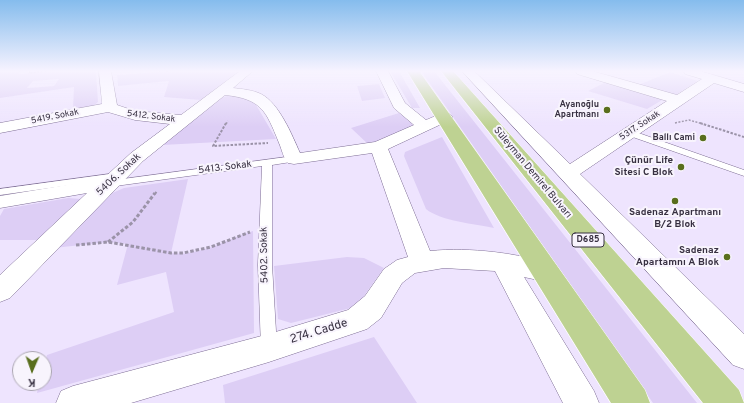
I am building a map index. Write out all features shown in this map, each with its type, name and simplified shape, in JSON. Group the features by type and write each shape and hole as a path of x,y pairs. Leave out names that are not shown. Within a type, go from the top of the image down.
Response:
{"highway":[{"path":"421,90 434,122 546,272 632,403"},
{"name":"Süleyman Demirel Bulvarı","path":"469,90 726,403"}],"street":[{"path":"108,90 110,107"},
{"path":"392,90 399,105 419,120 434,122"},
{"path":"474,90 568,173 744,355"},
{"path":"646,90 679,100"},
{"name":"5317. Sokak","path":"568,173 694,90"},
{"path":"222,91 256,97 263,102 287,140 294,159"},
{"name":"5406. Sokak","path":"0,291 112,180 182,120 222,91"},
{"name":"5412. Sokak","path":"110,107 124,114 182,120"},
{"name":"5419. Sokak","path":"0,128 110,107"},
{"name":"5413. Sokak","path":"294,159 379,147 434,122"},
{"path":"379,147 422,262"},
{"name":"5413. Sokak","path":"0,202 112,180"},
{"name":"274. Cadde","path":"73,403 269,348 358,320 368,314 375,307 392,276 408,266 422,262 472,259 503,263 546,272"},
{"path":"503,263 582,403"}],"lane":[{"path":"630,133 744,173"},
{"name":"5413. Sokak","path":"112,180 165,176 294,159"},
{"name":"5402. Sokak","path":"267,163 265,265 269,348"},
{"path":"0,192 112,180"}],"path":[{"path":"669,126 683,120 689,120 744,137"},
{"path":"228,121 219,134 214,146 268,143"},
{"path":"108,242 143,212 153,198 165,176"},
{"path":"42,249 108,242 171,253 183,253 210,247 265,226"}],"shaded area":[{"path":"0,90 55,90 0,98"},
{"path":"74,90 97,90 98,102 93,106 73,109"},
{"path":"166,90 215,90 201,100 164,97"},
{"path":"358,90 381,90 385,98 362,101"},
{"path":"401,90 410,90 420,108 412,108"},
{"path":"434,90 449,90 697,403 653,403"},
{"path":"635,90 664,99 647,109 588,91"},
{"path":"654,90 684,90 674,96"},
{"path":"231,95 245,98 255,103 276,139 162,145 220,98"},
{"path":"399,113 410,120 413,126 369,145 351,128"},
{"path":"442,137 494,228 458,222 432,213 426,209 404,156 405,152"},
{"path":"188,179 171,253 181,254 202,250 253,231 254,333 52,389 52,353 174,312 166,272 117,285 128,244 108,242 54,248 110,194 124,188"},
{"path":"68,198 81,199 41,240 0,240 0,216 4,209"},
{"path":"347,257 364,258 384,268 361,300 351,308 291,323 278,319 274,266"},
{"path":"374,337 417,403 225,403 223,385"}],"place":[{"name":"Ayanoğlu Apartmanı","path":"607,110"},
{"name":"Ballı Cami","path":"703,138"},
{"name":"Çünür Life Sitesi C Blok","path":"681,167"},
{"name":"Sadenaz Apartmanı B/2 Blok","path":"675,201"},
{"name":"Sadenaz Apartamnı A Blok","path":"727,257"}]}
